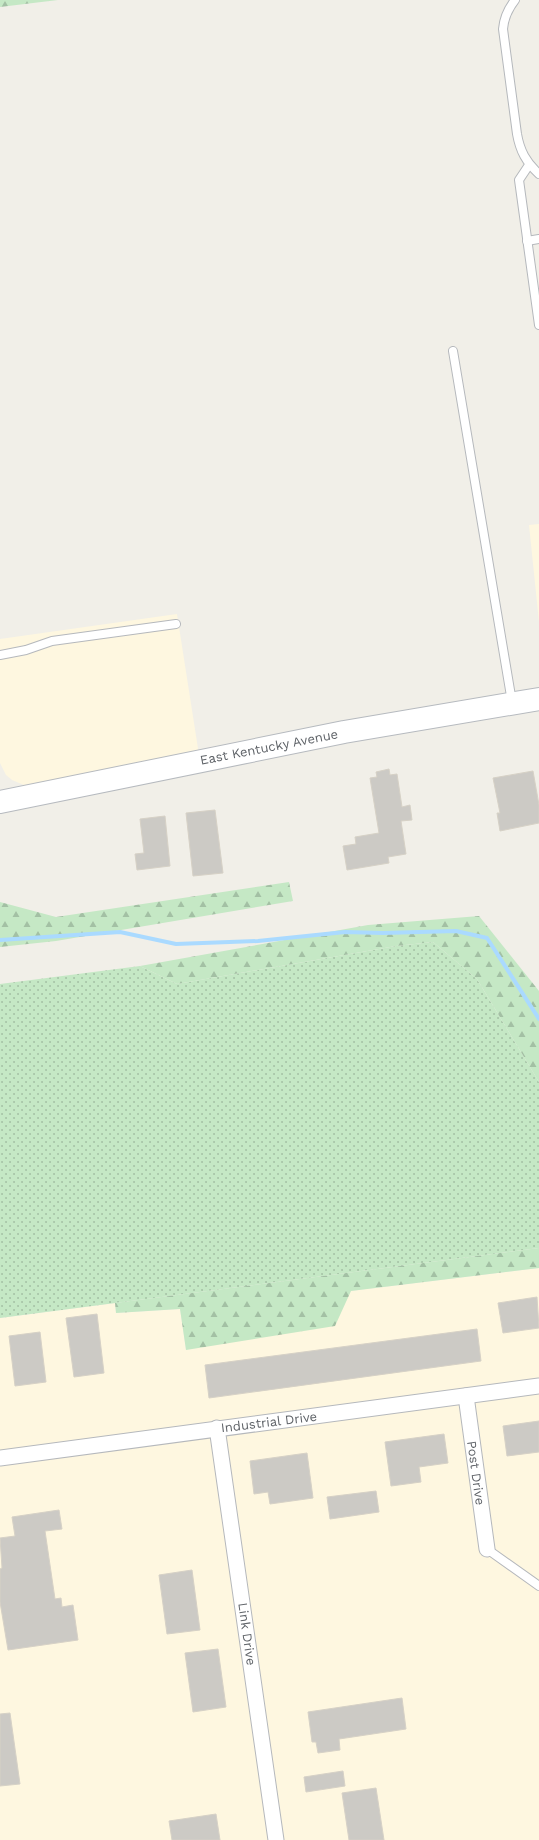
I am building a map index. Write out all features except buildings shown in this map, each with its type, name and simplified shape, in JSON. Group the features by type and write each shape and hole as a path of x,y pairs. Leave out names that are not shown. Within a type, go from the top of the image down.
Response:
{"street":[{"name":"East Kentucky Avenue","path":"0,802 344,732 539,699"},
{"name":"Industrial Drive","path":"0,1458 539,1386"},
{"name":"Post Drive","path":"466,1396 487,1549"},
{"name":"Link Drive","path":"218,1428 276,1840"}],"lane":[{"path":"516,0 507,11 503,29 519,146 524,158 539,174"},
{"path":"529,165 519,180 539,325"},
{"path":"527,241 539,239"},
{"path":"453,351 512,703"},
{"path":"0,655 26,650 52,641 176,624"},
{"path":"487,1549 539,1585"}],"shaded area":[{"path":"539,524 539,622 529,525"},
{"path":"177,614 199,755 35,785 24,785 12,780 6,775 0,763 0,639"},
{"path":"539,1268 539,1840 0,1840 0,1318 115,1303 116,1313 180,1309 186,1350 350,1291"}],"green space":[{"path":"0,0 58,0 0,7"},
{"path":"289,882 293,901 56,941 0,947 0,902 56,917"},
{"path":"479,916 539,991 539,1082 477,979 433,942 396,946 177,984 140,966 368,925"},
{"path":"433,942 477,979 539,1082 539,1248 0,1318 0,984 140,966 177,984 396,946"},
{"path":"539,1248 539,1268 351,1291 335,1326 186,1350 180,1309 116,1313 115,1303"}],"waterway":[{"path":"0,940 120,932 176,944 258,941 345,932 383,933 456,931 487,938 539,1019"}]}
